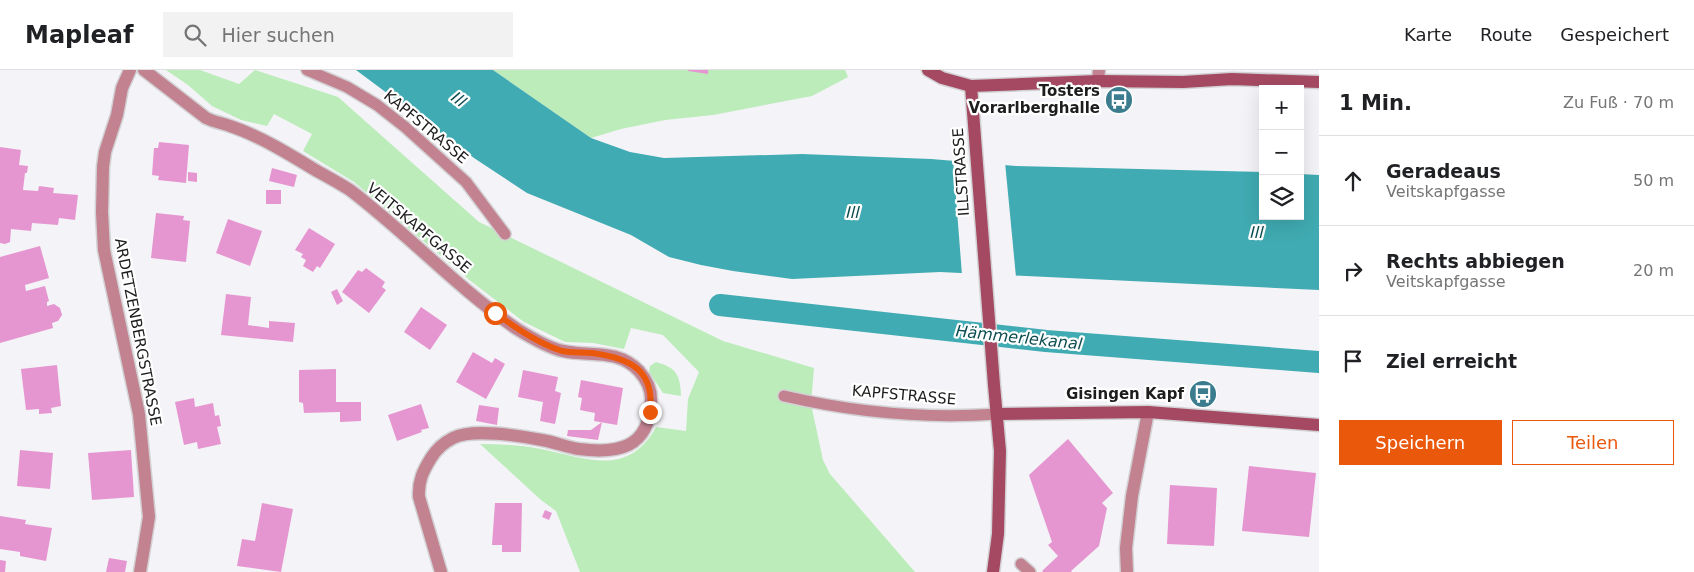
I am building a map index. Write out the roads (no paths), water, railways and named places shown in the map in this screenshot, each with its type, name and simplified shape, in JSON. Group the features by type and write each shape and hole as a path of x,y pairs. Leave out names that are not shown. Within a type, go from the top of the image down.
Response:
{"main road":[{"path":"928,70 942,78 971,86 1098,76 1184,82 1232,75 1319,82"},
{"name":"ILLSTRASSE","path":"971,86 1000,451 998,534 993,572"},
{"path":"997,414 1148,412 1319,425"}],"street":[{"name":"ARDETZENBERGSTRASSE","path":"130,70 122,88 117,116 103,167 102,212 104,250 139,414 149,517 140,572"},
{"name":"VEITSKAPFGASSE","path":"144,70 206,118 216,123 229,125 285,151 348,190 462,287 519,330 563,351 592,353 620,358 633,365 648,382 651,400 647,426 639,438 628,446 610,451 578,448 512,435 469,433 454,437 433,455 422,473 419,497 441,572"},
{"path":"1127,572 1126,548 1132,496 1148,412"}],"lane":[{"name":"KAPFSTRASSE","path":"306,70 347,86 377,105 405,127 466,182 505,234"},
{"name":"KAPFSTRASSE","path":"784,396 810,402 867,410 945,416 997,414"}],"water":[{"name":"Ill","path":"356,70 493,70 591,138 630,152 664,158 802,154 931,159 1016,166 1259,172 1259,220 1304,220 1304,174 1319,175 1319,290 940,272 792,279 733,271 669,257 631,235 527,193 474,158"}],"waterway":[{"name":"Hämmerlekanal","path":"720,305 1046,341 1319,362"}],"place":[{"name":"Tosters Vorarlberghalle","path":"1119,100"},
{"name":"Gisingen Kapf","path":"1203,394"}]}
